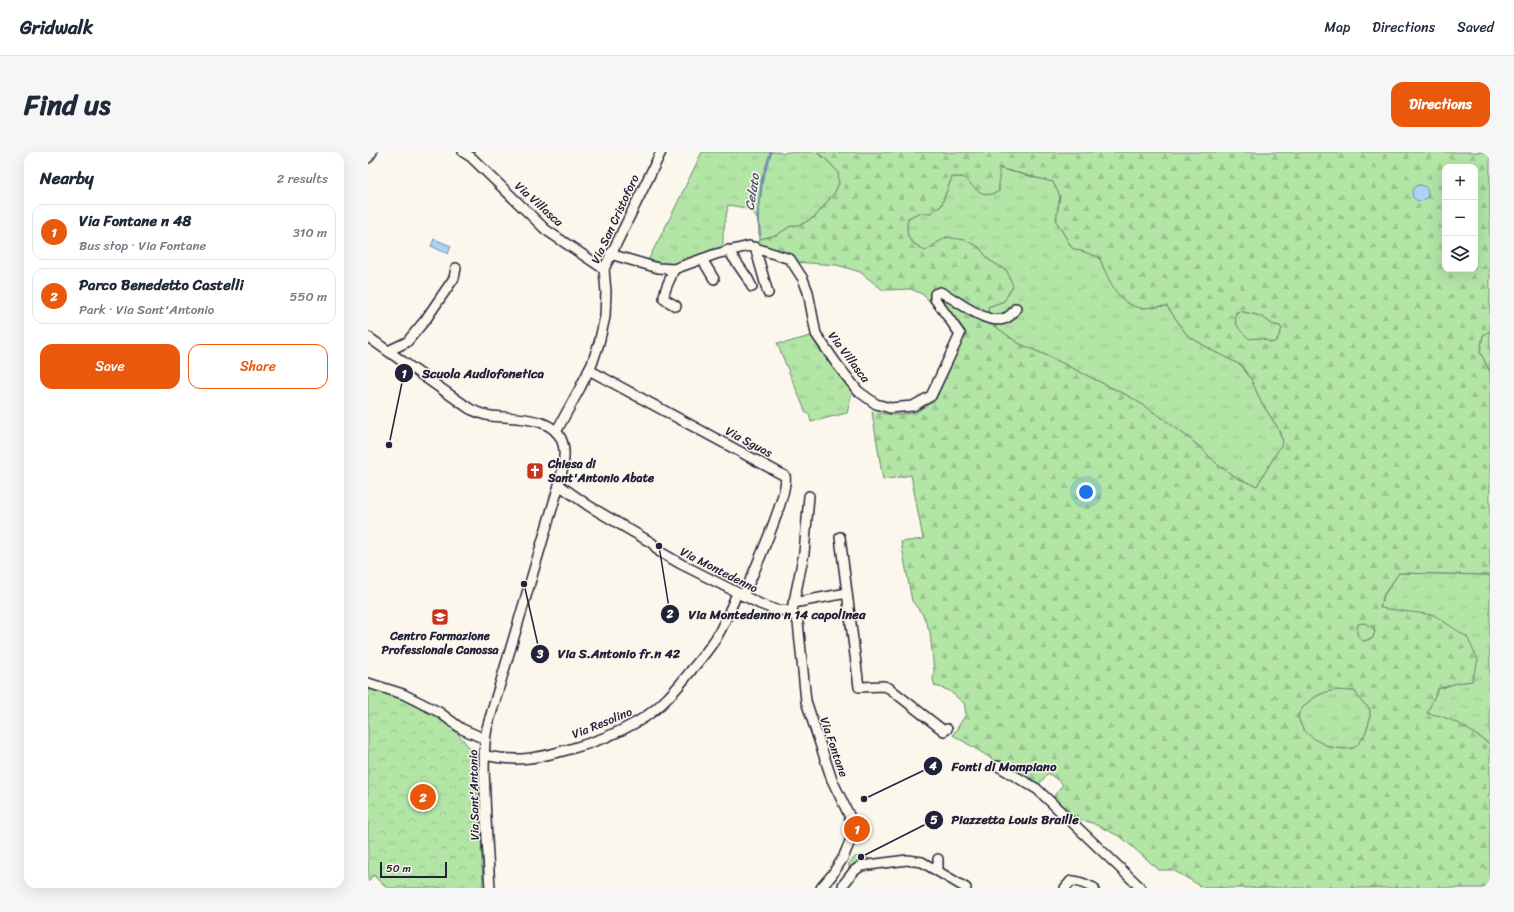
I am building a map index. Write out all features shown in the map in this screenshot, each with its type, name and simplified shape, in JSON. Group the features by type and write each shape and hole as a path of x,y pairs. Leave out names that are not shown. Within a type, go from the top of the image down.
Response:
{"street":[{"path":"368,158 372,152"},
{"name":"Via Villasca","path":"463,152 471,157 546,230 604,269"},
{"name":"Via San Cristoforo","path":"556,432 571,406 599,343 606,311 604,269 660,152"},
{"name":"Via Villasca","path":"610,254 658,268 674,269 728,250 749,246 790,258 803,279 808,292 816,334 858,391 876,404 890,408 913,406 931,396 960,334 935,299 935,294 940,292 950,296 961,306 992,320 1002,320 1014,313 1016,308"},
{"path":"755,247 768,293"},
{"path":"728,250 748,278 752,287"},
{"path":"702,259 714,279"},
{"path":"401,361 407,342 434,308 454,278 458,268"},
{"path":"674,269 672,278 664,295 664,299 676,306"},
{"path":"368,337 476,412 491,416 530,420 546,425 556,432"},
{"path":"388,352 407,342"},
{"name":"Via Sguas","path":"588,370 785,476 786,484 761,557 740,594"},
{"name":"Via Sant'Antonio","path":"490,888 486,824 485,739 559,485 564,451 563,444 556,432"},
{"name":"Via Montedenno","path":"559,485 589,506 652,543 660,552 681,564 760,604 776,610 793,607"},
{"path":"810,496 804,552 793,607 847,593"},
{"path":"840,537 859,687 884,686 889,688 944,730 947,729"},
{"name":"Via Resolino","path":"484,755 517,759 542,757 599,740 644,718 674,692 704,654 720,631 740,594"},
{"name":"Via Fontane","path":"793,607 798,622 806,701 832,780 849,815 852,827 851,839 843,858 821,888"},
{"path":"368,683 403,694 439,712 462,729 485,739"},
{"path":"998,766 1038,789 1141,888"},
{"path":"938,859 938,871"},
{"path":"832,875 844,887 854,871 862,866 907,860 922,862 966,888"},
{"path":"951,878 957,877 975,888"},
{"path":"1065,888 1071,881 1079,881 1094,888"}],"green space":[{"path":"702,152 780,152 783,154 786,152 817,152 838,172 839,183 835,192 816,216 802,224 789,227 777,235 760,239 758,222 753,213 744,208 728,205 723,234 723,250 673,267 646,264"},
{"path":"817,152 1490,152 1490,331 1483,335 1480,352 1490,372 1490,575 1399,573 1384,594 1380,608 1434,615 1467,637 1478,660 1472,681 1457,683 1438,689 1427,713 1441,716 1458,723 1490,744 1490,792 1488,798 1490,800 1490,888 1204,888 1173,870 1159,870 1121,837 1092,823 1069,816 1051,800 1063,784 1048,773 1036,788 1012,771 953,735 966,714 964,703 948,690 935,686 933,680 934,672 930,632 923,615 912,601 901,542 923,539 911,475 883,480 872,412 893,415 915,413 936,399 966,332 943,302 944,300 947,300 971,317 996,327 1018,343 1050,357 1132,398 1185,435 1219,466 1239,479 1257,486 1283,442 1278,428 1261,402 1251,379 1241,365 1215,352 1187,335 1167,306 1142,308 1133,306 1126,302 1114,289 1099,257 1072,248 1056,221 1060,196 1053,182 999,168 999,191 994,194 984,194 963,177 952,177 941,206 930,213 918,213 908,218 907,230 909,238 925,251 946,237 965,240 979,247 989,260 1007,271 1013,286 1004,301 988,307 989,315 971,306 946,290 931,296 932,304 922,294 911,289 883,290 860,272 837,265 794,262 758,245 760,239 777,235 789,227 802,224 816,216 835,192 839,183 838,172","holes":["1240,311 1261,316 1272,324 1280,326 1282,329 1277,340 1272,343 1267,340 1255,338 1250,339 1238,328 1235,320 1236,312","1364,623 1373,627 1375,632 1372,639 1363,641 1357,634 1357,630 1358,624","1335,690 1355,691 1361,701 1369,708 1370,718 1366,731 1360,742 1352,748 1339,749 1326,745 1303,729 1300,723 1298,716 1300,711 1308,702 1318,695"]},
{"path":"998,168 1053,182 1060,196 1056,221 1072,248 1099,257 1113,288 1141,308 1167,306 1187,335 1215,352 1241,365 1251,379 1261,402 1278,428 1283,442 1257,486 1239,479 1219,466 1185,435 1132,398 1050,357 1018,343 996,327 989,315 988,307 1004,301 1007,271 989,260 979,247 946,237 926,251 909,238 907,230 908,218 918,213 930,213 941,206 952,177 963,177 980,192 984,194 994,194 999,191"},
{"path":"1239,311 1261,316 1272,324 1280,326 1282,329 1277,340 1272,343 1253,340 1243,335 1236,324 1235,317 1236,313"},
{"path":"1490,331 1490,372 1480,352 1483,335"},
{"path":"814,335 823,352 852,392 847,413 811,422 809,414 806,413 777,343 785,343"},
{"path":"1399,573 1490,575 1490,744 1452,721 1426,713 1438,689 1457,683 1472,681 1380,609 1384,595"},
{"path":"1364,623 1373,627 1375,632 1372,639 1363,641 1357,634 1357,630 1358,624"},
{"path":"368,688 395,696 450,724 472,751 471,759 474,760 481,834 483,888 387,888 373,875 368,882"},
{"path":"1335,690 1355,691 1361,701 1369,708 1370,718 1366,731 1360,742 1352,748 1339,749 1319,742 1304,730 1298,716 1304,706 1313,698"},
{"path":"863,855 871,860 857,862 852,868 848,865 855,857"}],"water":[{"path":"1417,185 1423,185 1428,190 1426,199 1423,201 1417,201 1412,196 1412,190"},
{"path":"434,239 451,246 448,254 431,246"}],"waterway":[{"name":"Celato","path":"760,235 758,215 762,180 771,152"}],"place":[{"name":"Scuola Audiofonetica","path":"389,445"},
{"name":"Chiesa di Sant'Antonio Abate","path":"535,471"},
{"name":"Via Montedenno n 14 capolinea","path":"659,546"},
{"name":"Via S.Antonio fr.n 42","path":"524,584"},
{"name":"Centro Formazione Professionale Canossa","path":"440,617"},
{"name":"Parco Benedetto Castelli","path":"423,797"},
{"name":"Fonti di Mompiano","path":"864,799"},
{"name":"Via Fontane n 48","path":"857,829"},
{"name":"Piazzetta Louis Braille","path":"861,857"}]}
